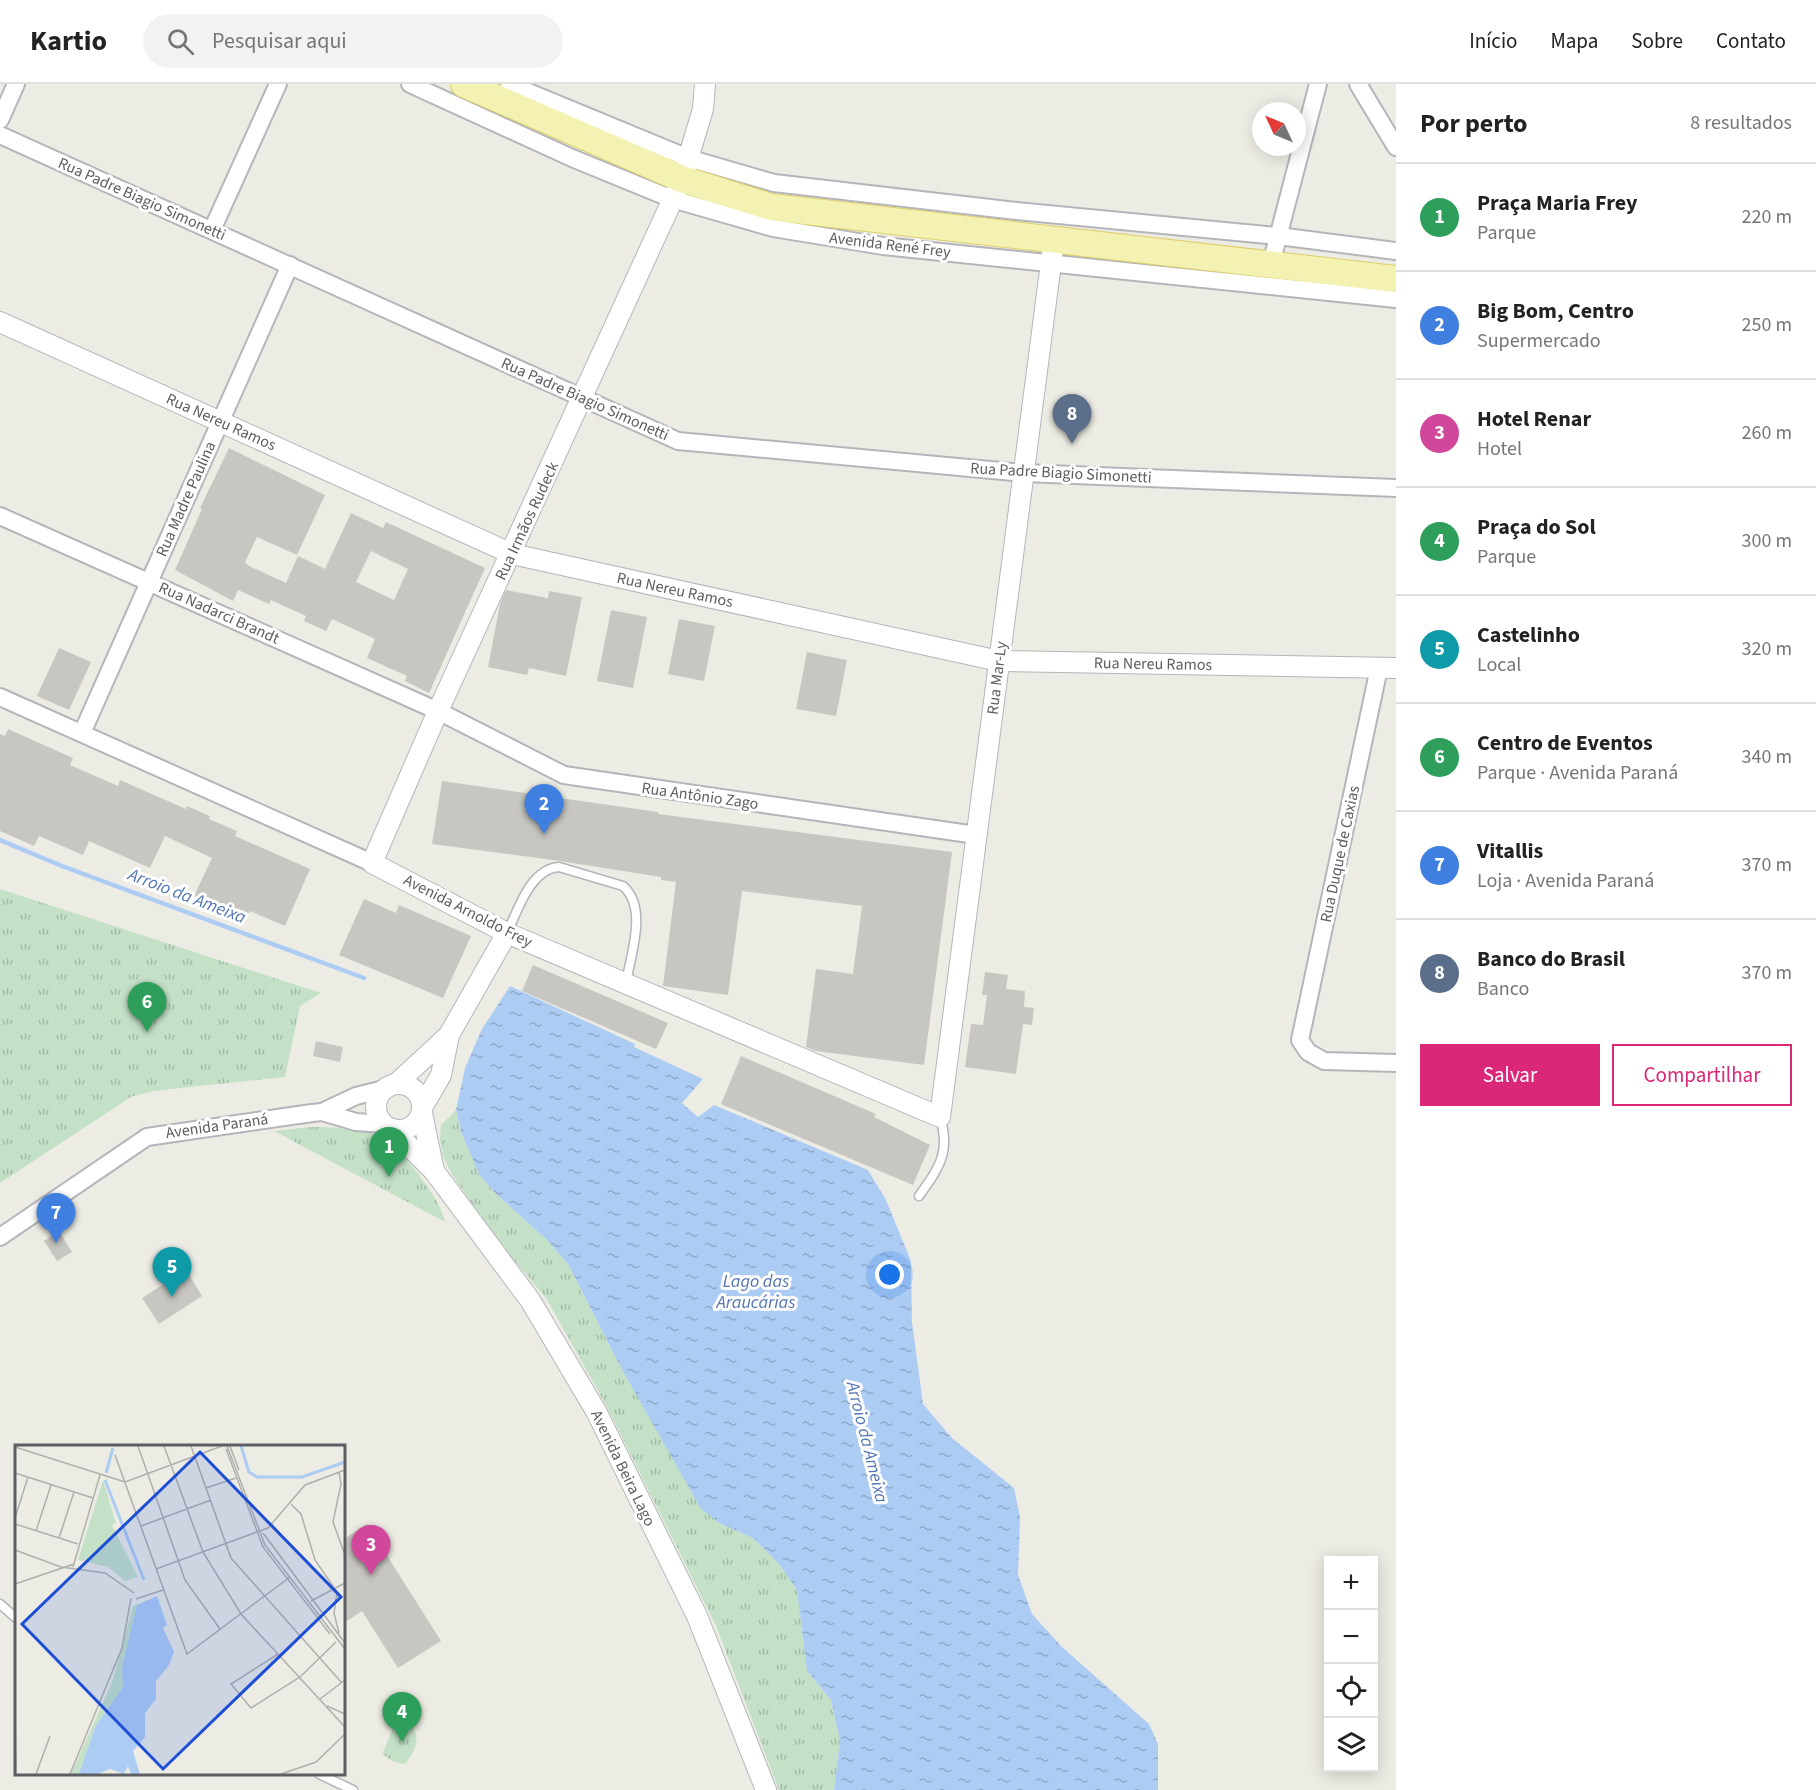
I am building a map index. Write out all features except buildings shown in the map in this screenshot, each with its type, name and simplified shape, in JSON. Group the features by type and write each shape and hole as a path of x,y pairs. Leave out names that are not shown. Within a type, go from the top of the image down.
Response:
{"main road":[{"name":"Avenida René Frey","path":"464,84 681,179 771,207 1053,252 1271,264 1396,279"}],"street":[{"path":"0,120 16,84"},
{"path":"212,230 278,84"},
{"name":"Avenida René Frey","path":"410,84 572,158 681,179 774,183 1016,211 1278,236 1396,251"},
{"name":"Avenida René Frey","path":"509,84 681,179"},
{"name":"Rua Irmãos Rudeck","path":"372,863 438,711 512,554 681,179 704,109 705,84"},
{"path":"1271,264 1318,84"},
{"path":"1358,84 1396,147"},
{"name":"Rua Padre Biagio Simonetti","path":"0,135 678,441 1024,473 1396,488"},
{"name":"Avenida René Frey","path":"1053,252 1396,299"},
{"name":"Rua Mar-Ly","path":"940,1117 1053,252"},
{"name":"Rua Madre Paulina","path":"82,733 290,265"},
{"name":"Rua Nereu Ramos","path":"0,322 512,554 999,661 1388,668"},
{"name":"Rua Nadarci Brandt","path":"0,516 438,711"},
{"name":"Rua Duque de Caxias","path":"1388,668 1300,1040 1308,1052 1324,1062 1396,1063"},
{"name":"Avenida Arnoldo Frey","path":"0,697 372,863 507,933 940,1117"},
{"name":"Rua Antônio Zago","path":"438,711 564,776 976,835"},
{"name":"Avenida Paraná","path":"322,1112 356,1122 410,1128 441,1076 449,1035 507,933"},
{"name":"Avenida Paraná","path":"0,1237 147,1137 322,1112 356,1096 390,1087 449,1035"},
{"path":"388,1126 378,1117 376,1106 390,1087 414,1089 422,1109"},
{"name":"Avenida Beira Lago","path":"422,1109 434,1172"},
{"name":"Avenida Beira Lago","path":"388,1126 434,1172 530,1300 597,1413 696,1616 766,1790"}],"lane":[{"path":"507,933 536,878 551,868 559,867 623,886 631,893 637,910 626,983"},
{"path":"919,1196 942,1158 946,1137 940,1117"},
{"path":"0,1604 15,1617"},
{"path":"323,1775 354,1790"}],"green space":[{"path":"0,889 321,993 300,1006 285,1077 153,1091 131,1097 0,1183"},
{"path":"456,1110 461,1132 479,1174 496,1194 547,1240 568,1264 620,1366 721,1524 753,1538 779,1564 798,1590 807,1671 831,1700 840,1741 834,1790 779,1790 716,1626 606,1405 546,1298 497,1240 453,1176 443,1156 440,1139 441,1125"},
{"path":"310,1127 354,1129 371,1133 387,1141 408,1161 429,1188 445,1222 274,1131"},
{"path":"400,1712 412,1725 416,1737 414,1749 405,1764 394,1762 382,1754"}],"water":[{"name":"Lago das Araucárias","path":"510,986 635,1044 634,1047 703,1079 682,1103 698,1117 714,1105 868,1170 886,1200 911,1261 912,1322 923,1404 952,1438 1014,1488 1020,1517 1018,1575 1032,1614 1062,1647 1149,1724 1158,1744 1158,1790 834,1790 840,1741 831,1700 807,1671 797,1590 779,1564 753,1538 721,1524 701,1509 620,1366 568,1264 547,1240 496,1194 479,1174 461,1132 456,1110 465,1068 482,1029"}],"waterway":[{"name":"Arroio da Ameixa","path":"0,840 62,866 364,978"}],"place":[{"name":"Banco do Brasil","path":"1072,444"},
{"name":"Big Bom, Centro","path":"544,834"},
{"name":"Centro de Eventos","path":"147,1032"},
{"name":"Praça Maria Frey","path":"389,1177"},
{"name":"Vitallis","path":"56,1243"},
{"name":"Castelinho","path":"172,1297"},
{"name":"Hotel Renar","path":"371,1575"},
{"name":"Praça do Sol","path":"402,1742"}]}
